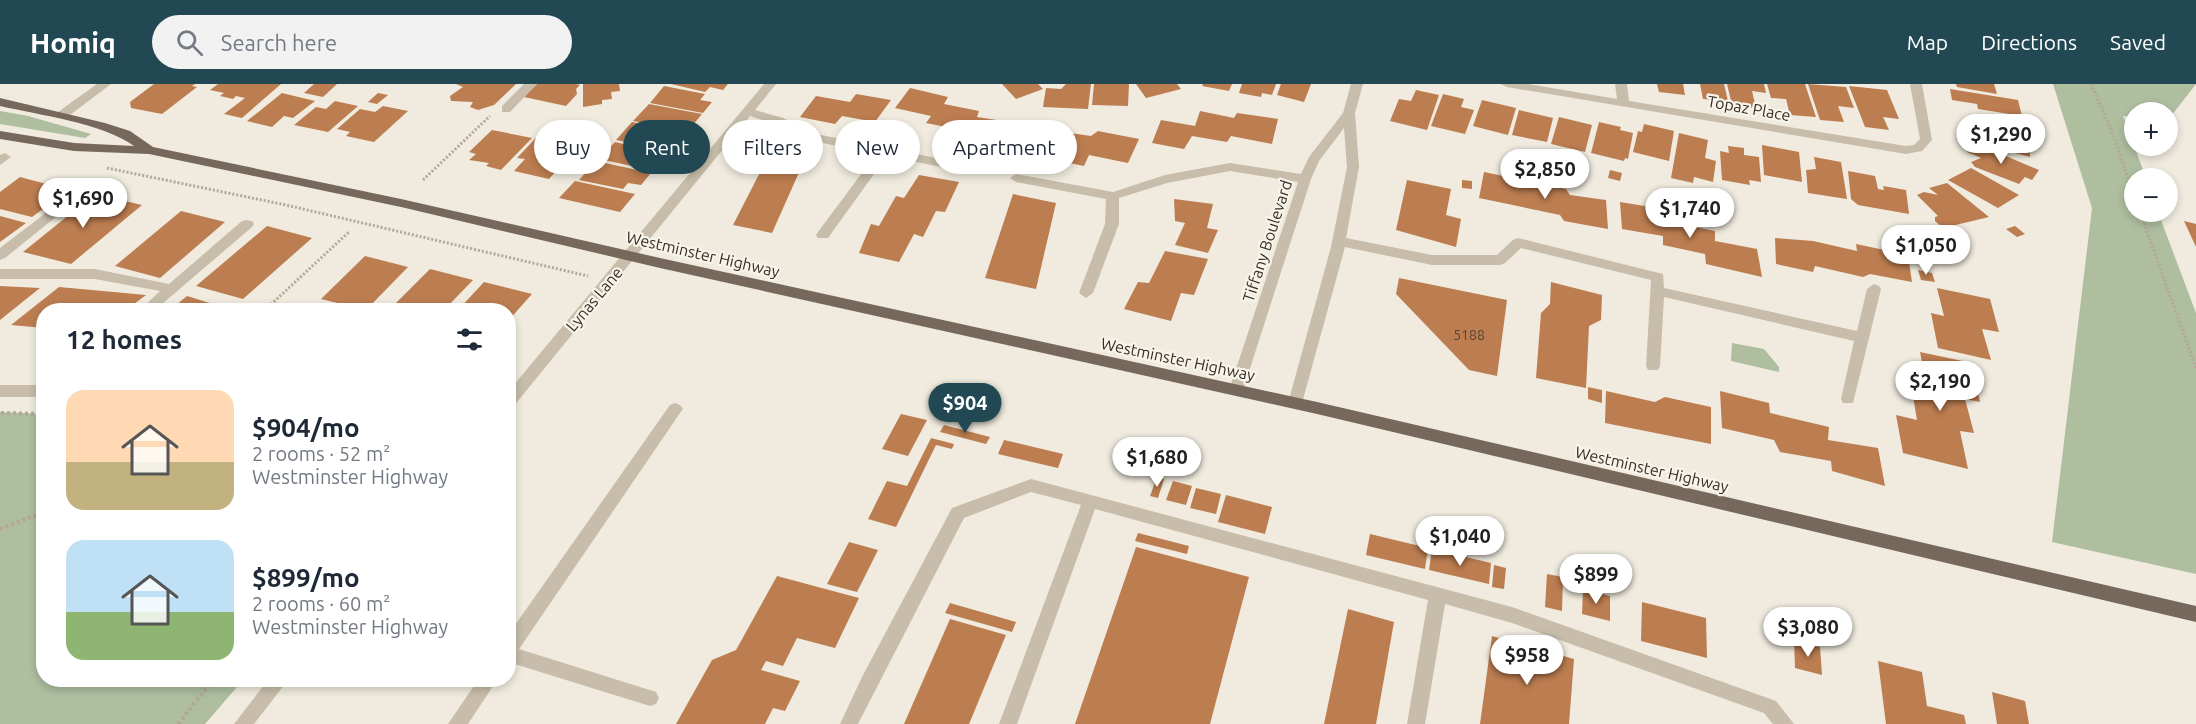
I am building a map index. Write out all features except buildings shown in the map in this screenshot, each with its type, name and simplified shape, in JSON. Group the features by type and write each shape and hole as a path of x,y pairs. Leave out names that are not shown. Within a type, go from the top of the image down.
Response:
{"main road":[{"name":"Westminster Highway","path":"0,102 62,115 126,134 149,150"},
{"name":"Westminster Highway","path":"0,135 74,147 149,150 401,203 1295,403 2196,614"}],"street":[{"path":"62,115 105,84"},
{"path":"502,108 531,84"},
{"name":"Lynas Lane","path":"516,393 770,84"},
{"name":"Tiffany Boulevard","path":"1295,403 1339,242 1353,167 1349,113 1357,84"},
{"name":"Topaz Place","path":"1508,84 1906,150 1918,148 1926,140 1916,84"},
{"path":"1621,84 1624,104"},
{"path":"748,112 779,121 807,136 835,142"},
{"name":"Tiffany Boulevard","path":"1236,390 1305,179 1313,160 1349,113"},
{"path":"1016,178 1113,195 1165,179 1230,167 1305,179"},
{"path":"823,235 868,174"},
{"path":"0,255 89,184"},
{"path":"1086,293 1112,224 1113,195"},
{"path":"155,303 246,224"},
{"path":"1339,242 1443,260 1500,260 1518,243 1658,278 1653,366"},
{"path":"0,274 94,274 172,289"},
{"path":"1848,399 1874,288"},
{"path":"1657,291 1863,338"},
{"path":"0,391 36,391"},
{"path":"516,640 675,409"},
{"path":"849,724 869,681 958,513 1031,485 1512,615 1770,707 1785,724"},
{"path":"1008,724 1090,501"},
{"path":"1416,724 1438,594"},
{"path":"516,655 650,698"},
{"path":"243,724 273,687"},
{"path":"457,724 483,687"}],"path":[{"path":"2091,84 2111,129 2125,168"},
{"path":"423,180 502,108"},
{"path":"98,166 286,205 609,281"},
{"path":"2144,222 2196,368"},
{"path":"273,303 350,231"},
{"path":"0,413 36,414"},
{"path":"0,529 36,515"},
{"path":"178,724 207,687"}],"green space":[{"path":"2053,84 2196,84 2178,107 2178,102 2124,102 2123,116 2124,156 2138,156 2142,168 2124,168 2124,222 2162,222 2196,313 2196,574 2052,542 2092,208"},
{"path":"0,111 28,116 91,134 85,138 0,124"},
{"path":"1732,343 1764,349 1779,367 1779,372 1731,361"},
{"path":"0,412 36,414 36,687 237,687 205,724 0,724"}]}
